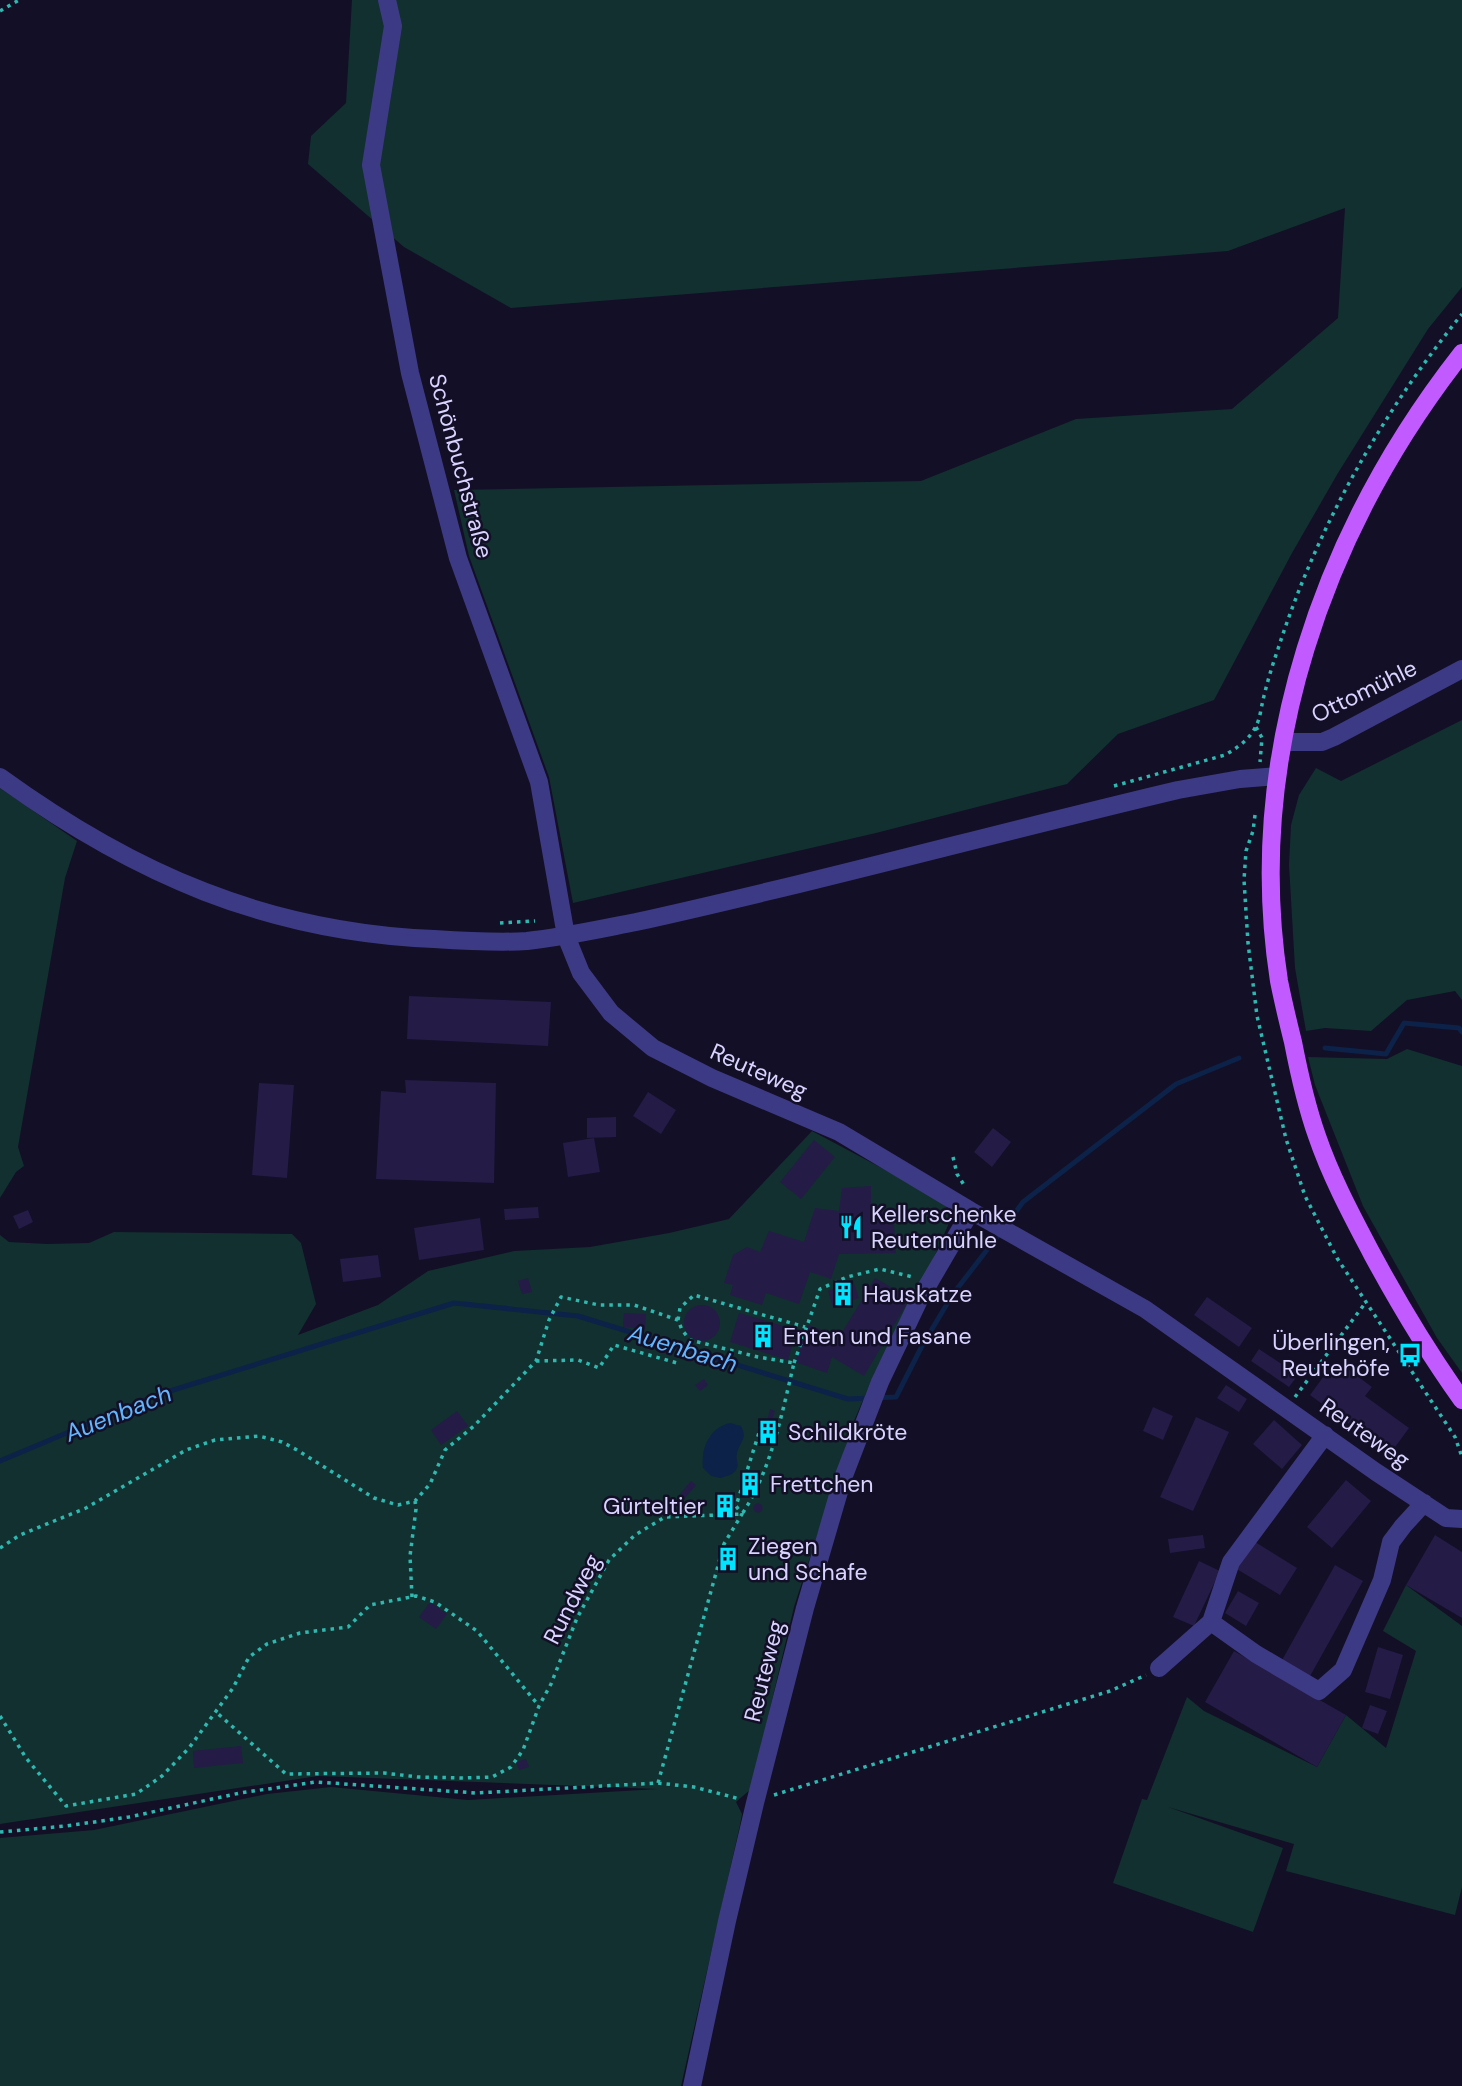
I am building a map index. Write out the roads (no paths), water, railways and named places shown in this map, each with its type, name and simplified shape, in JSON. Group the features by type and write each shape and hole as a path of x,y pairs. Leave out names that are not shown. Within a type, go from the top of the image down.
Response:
{"main road":[{"path":"1462,353 1392,453 1349,534 1324,594 1305,646 1284,742 1278,776 1272,856 1273,915 1279,981 1300,1076 1317,1136 1346,1206 1382,1272 1415,1329 1462,1400"}],"street":[{"name":"Schönbuchstraße","path":"387,0 393,26 371,165 410,373 458,558 539,782 564,928"},
{"name":"Ottomühle","path":"1284,742 1322,742 1462,669"},
{"path":"0,777 65,823 138,864 200,891 267,913 343,931 405,939 494,942 524,941 564,928 722,904 1178,790 1240,779 1278,776"},
{"name":"Reuteweg","path":"564,928 582,973 611,1013 653,1048 712,1078 839,1132 988,1221 1145,1309 1424,1503 1454,1518"},
{"name":"Reuteweg","path":"692,2086 755,1803 805,1608 844,1478 880,1382 929,1283 971,1211"},
{"path":"1158,1668 1211,1622 1231,1562 1325,1435"},
{"path":"1211,1622 1256,1654 1319,1691 1343,1670 1382,1580 1391,1542 1424,1503"}],"water":[{"path":"730,1423 741,1426 744,1434 738,1449 737,1468 733,1473 721,1478 711,1476 703,1468 705,1446 717,1429"}],"waterway":[{"name":"Auenbach","path":"1325,1048 1386,1054 1404,1023 1459,1028 1462,1032"},
{"name":"Auenbach","path":"1006,1225 1023,1202 1176,1084 1239,1058"},
{"name":"Auenbach","path":"0,1461 157,1395 454,1303 578,1316 848,1399 896,1397 953,1294 1000,1233"}],"place":[{"name":"Kellerschenke Reutemühle","path":"851,1227"},
{"name":"Hauskatze","path":"843,1294"},
{"name":"Enten und Fasane","path":"763,1336"},
{"name":"Überlingen, Reutehöfe","path":"1410,1355"},
{"name":"Schildkröte","path":"768,1432"},
{"name":"Frettchen","path":"750,1484"},
{"name":"Gürteltier","path":"725,1506"},
{"name":"Ziegen und Schafe","path":"728,1559"}]}
